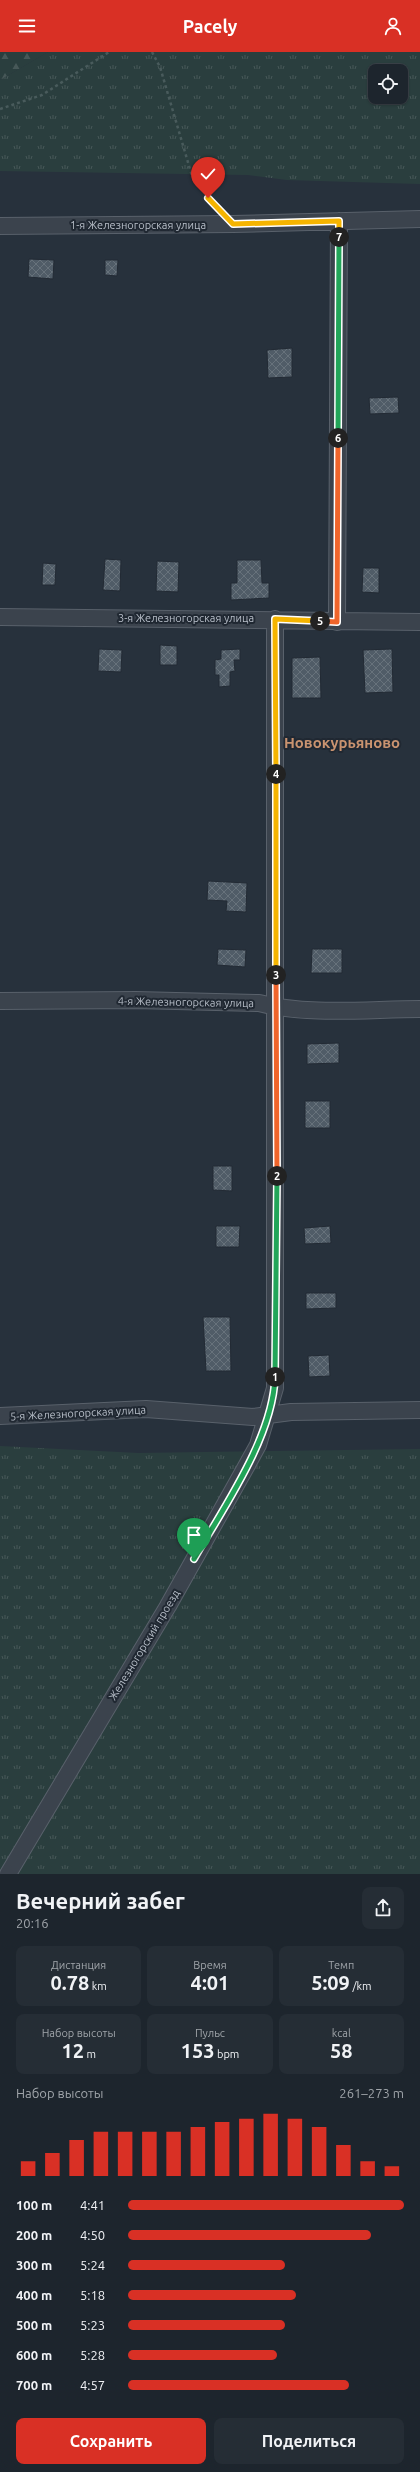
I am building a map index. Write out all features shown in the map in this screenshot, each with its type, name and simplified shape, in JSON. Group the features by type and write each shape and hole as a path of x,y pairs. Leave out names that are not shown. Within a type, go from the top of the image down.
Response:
{"street":[{"name":"1-я Железногорская улица","path":"0,226 233,224 420,219"},
{"path":"337,622 339,221"},
{"name":"3-я Железногорская улица","path":"0,617 275,619 337,622 420,622"},
{"name":"Железногорский проезд","path":"8,1874 168,1606 247,1466 258,1445 275,1388 277,1337 275,619"},
{"name":"4-я Железногорская улица","path":"0,1001 212,1002 259,1003 276,1008 420,1009"},
{"name":"5-я Железногорская улица","path":"0,1416 146,1409 267,1417 291,1412 420,1410"}],"path":[{"path":"0,109 42,95 109,52"},
{"path":"152,52 160,66 192,176 220,212 233,224"}],"green space":[{"path":"0,52 48,52 0,80"},
{"path":"48,52 420,52 420,184 287,180 248,175 0,171 0,80"},
{"path":"0,1446 138,1453 420,1449 420,1874 0,1874"}],"building":[{"path":"29,259 54,260 53,279 28,277"},
{"path":"105,260 118,260 117,276 105,275"},
{"path":"292,348 292,377 268,378 267,350"},
{"path":"398,397 399,413 370,414 369,398"},
{"path":"105,559 121,560 120,591 103,590"},
{"path":"237,560 261,560 262,583 269,583 269,598 231,600 231,583 237,583"},
{"path":"157,561 179,562 178,592 156,591"},
{"path":"43,563 56,564 55,585 42,585"},
{"path":"363,568 379,568 379,593 362,592"},
{"path":"160,645 177,646 177,665 160,665"},
{"path":"99,649 122,650 121,672 98,671"},
{"path":"240,649 240,660 234,660 235,671 230,672 230,686 219,687 219,675 215,675 215,660 221,659 221,650"},
{"path":"392,649 393,692 365,693 363,650"},
{"path":"320,657 321,698 292,698 292,658"},
{"path":"208,881 247,883 246,912 226,911 227,901 207,900"},
{"path":"218,949 246,950 245,967 217,965"},
{"path":"312,949 342,949 342,973 311,973"},
{"path":"339,1043 339,1063 307,1064 307,1044"},
{"path":"305,1101 330,1101 330,1128 305,1128"},
{"path":"213,1166 232,1166 232,1191 213,1190"},
{"path":"216,1226 240,1226 239,1247 216,1247"},
{"path":"330,1226 331,1243 305,1244 304,1228"},
{"path":"306,1293 336,1293 336,1308 306,1309"},
{"path":"203,1317 230,1317 231,1371 206,1371"},
{"path":"329,1355 330,1376 309,1377 308,1356"}],"district":[{"name":"Новокурьяново","path":"342,743"}],"route":[{"path":"194,1559 258,1445 271,1408 275,1388 277,1337 275,619 337,622 339,221 233,224 208,198"}]}
